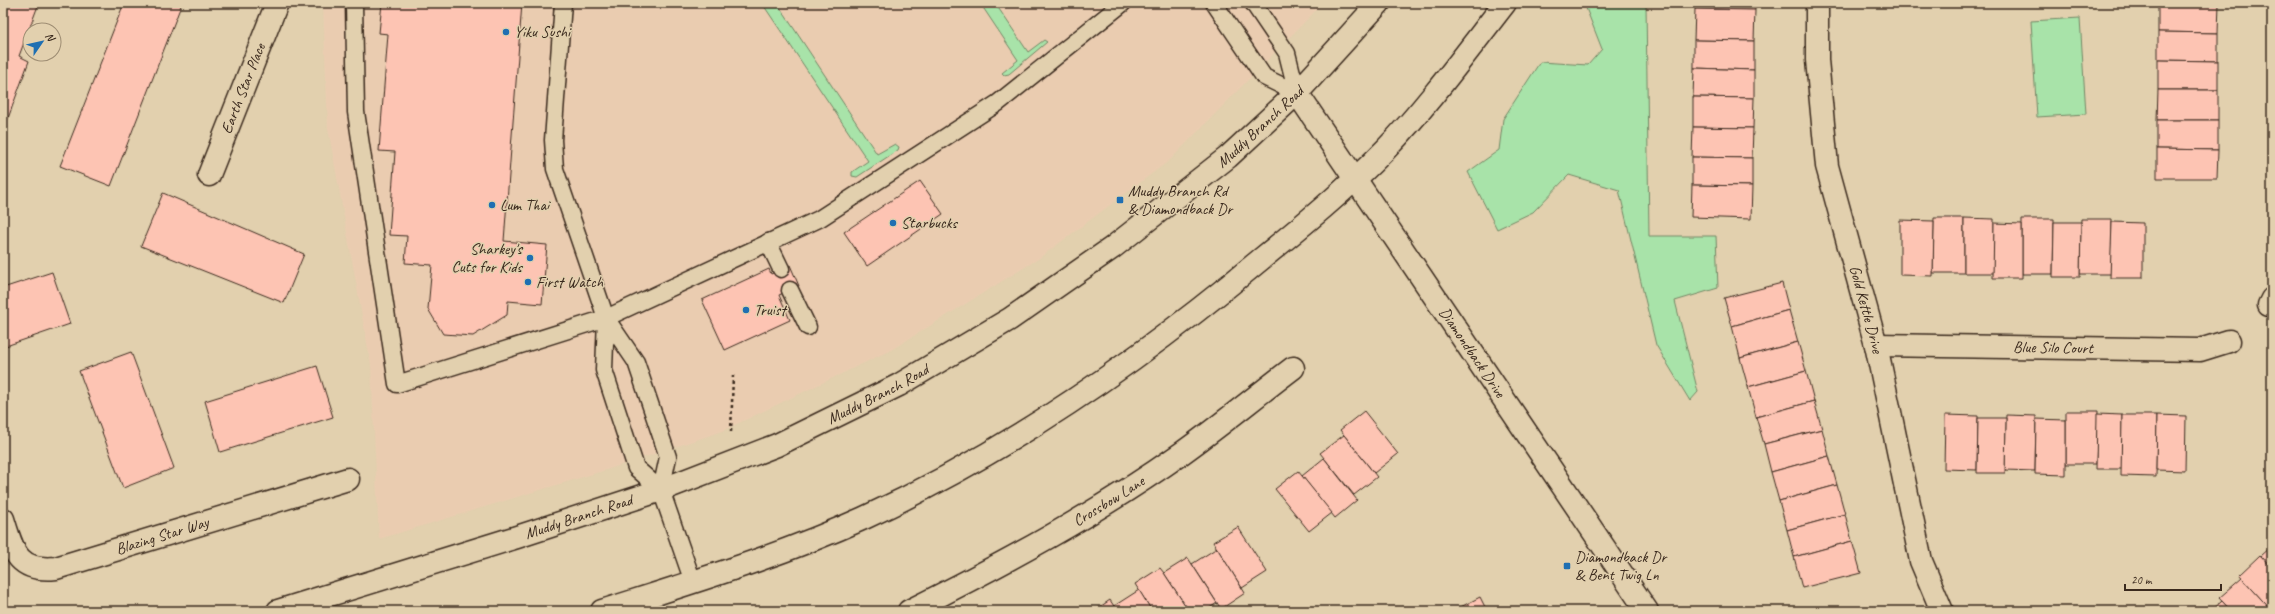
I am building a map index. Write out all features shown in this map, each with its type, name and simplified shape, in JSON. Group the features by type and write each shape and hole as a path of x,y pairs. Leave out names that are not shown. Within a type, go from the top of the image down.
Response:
{"street":[{"name":"Earth Star Place","path":"209,174 277,3"},
{"name":"Muddy Branch Road","path":"278,611 517,537 661,490 777,445 837,417 899,385 1010,319 1112,248 1228,157 1297,93 1333,56 1379,3"},
{"path":"602,611 693,582 789,548 863,518 933,484 1013,438 1095,386 1155,345 1222,292 1355,179 1386,148 1434,95 1505,3"},
{"name":"Gold Kettle Drive","path":"1817,3 1817,60 1827,166 1876,345 1921,561 1942,611"},
{"name":"Diamondback Drive","path":"1297,93 1647,611"},
{"name":"Blue Silo Court","path":"1876,345 2200,350 2229,341"},
{"name":"Crossbow Lane","path":"909,611 985,572 1078,521 1182,453 1292,368"},
{"name":"Blazing Star Way","path":"3,519 17,556 27,566 41,570 56,568 348,479"}],"lane":[{"path":"354,3 356,112 397,384 606,318 819,219 998,103 1123,3"},
{"path":"563,3 553,156 558,178 606,318 636,362 668,457 661,490"},
{"path":"1214,3 1264,77 1297,93"},
{"path":"1253,3 1287,53 1297,93"},
{"path":"768,242 781,269"},
{"path":"790,290 808,327"},
{"path":"606,318 604,370 636,468 661,490 693,582"}],"path":[{"path":"731,435 733,375"}],"shaded area":[{"path":"323,3 1323,3 1170,160 1038,259 891,350 720,432 606,470 379,539 371,365 328,128"}],"green space":[{"path":"762,3 777,3 877,154 895,144 899,147 898,150 857,177 852,176 852,172 868,161"},
{"path":"980,3 995,3 1028,52 1044,40 1047,42 1009,74 1004,75 1002,73 1018,60"},
{"path":"1584,3 1646,3 1649,236 1716,236 1718,288 1675,301 1698,392 1690,401 1656,345 1619,190 1569,175 1533,212 1497,229 1468,172 1499,150 1503,119 1540,62 1588,65 1602,49"},
{"path":"2080,18 2086,114 2037,117 2031,21"}],"building":[{"path":"3,3 39,3 32,22 22,22 22,48 19,56 22,58 22,62 29,62 7,121 3,120"},
{"path":"124,3 182,3 111,186 60,166"},
{"path":"382,3 522,3 504,241 547,245 542,304 508,301 507,315 473,336 443,334 428,309 432,265 405,263 407,236 389,235 395,152 379,151 388,34 379,33"},
{"path":"1695,3 1755,3 1755,10 1695,9"},
{"path":"2158,3 2219,3 2218,33 2158,32"},
{"path":"1695,9 1755,10 1754,41 1694,40"},
{"path":"2158,32 2218,33 2218,61 2158,60"},
{"path":"1694,40 1754,41 1754,70 1694,68"},
{"path":"2158,60 2218,61 2218,90 2158,90"},
{"path":"1694,68 1754,70 1754,98 1693,97"},
{"path":"2158,90 2218,90 2218,120 2157,120"},
{"path":"1693,97 1754,98 1753,128 1693,127"},
{"path":"2157,120 2218,120 2218,150 2157,149"},
{"path":"1693,127 1753,128 1752,158 1692,157"},
{"path":"2157,149 2218,150 2217,178 2157,178"},
{"path":"1692,157 1752,158 1752,186 1692,185"},
{"name":"Starbucks","path":"920,181 943,214 867,266 844,232"},
{"path":"1692,185 1752,186 1751,219 1691,217"},
{"path":"163,193 304,254 284,303 141,246"},
{"path":"1934,218 1964,218 1964,273 1933,273"},
{"path":"1964,218 1994,219 1994,273 1964,273"},
{"path":"2022,219 2054,219 2053,274 2022,274"},
{"path":"2081,219 2112,219 2111,274 2080,274"},
{"path":"1900,220 1934,221 1933,276 1900,275"},
{"path":"2054,222 2081,222 2080,277 2053,277"},
{"path":"2112,222 2143,223 2143,278 2110,278"},
{"path":"1994,223 2022,224 2022,278 1993,278"},
{"name":"Truist","path":"790,265 799,286 779,295 790,320 725,350 702,300 769,269 771,274"},
{"path":"52,272 70,324 3,347 3,288"},
{"path":"1782,283 1789,310 1732,326 1724,298"},
{"path":"1789,310 1798,342 1740,358 1732,326"},
{"path":"1798,342 1806,371 1748,387 1740,358"},
{"path":"131,352 174,468 123,488 79,371"},
{"path":"317,366 333,417 220,452 205,401"},
{"path":"1806,371 1814,401 1756,417 1748,387"},
{"path":"1814,401 1822,429 1764,444 1756,417"},
{"path":"1364,411 1398,454 1374,473 1340,430"},
{"path":"2066,411 2098,411 2096,464 2066,464"},
{"path":"2097,414 2122,415 2122,469 2096,469"},
{"path":"1945,415 1978,416 1977,470 1944,469"},
{"path":"2006,415 2036,416 2035,471 2005,470"},
{"path":"2122,415 2157,415 2156,477 2121,476"},
{"path":"2157,415 2186,416 2185,471 2156,470"},
{"path":"1978,418 2006,418 2005,473 1977,473"},
{"path":"2036,419 2066,420 2066,475 2035,474"},
{"path":"1822,429 1829,456 1771,472 1764,444"},
{"path":"1344,435 1377,477 1354,495 1320,453"},
{"path":"1829,456 1837,485 1779,501 1771,472"},
{"path":"1324,458 1357,500 1335,518 1302,476"},
{"path":"1298,471 1332,513 1309,531 1275,489"},
{"path":"1837,485 1845,514 1787,530 1779,501"},
{"path":"1845,514 1852,541 1794,557 1787,530"},
{"path":"1238,527 1267,572 1242,588 1213,542"},
{"path":"1852,541 1861,573 1802,588 1794,557"},
{"path":"2272,546 2272,568 2261,556"},
{"path":"1217,548 1245,593 1221,609 1192,564"},
{"path":"2260,555 2272,568 2272,611 2239,575"},
{"path":"1188,558 1217,603 1205,611 1189,611 1164,573"},
{"path":"1160,568 1189,611 1152,611 1135,584"},
{"path":"2242,578 2272,611 2231,611 2219,598"},
{"path":"1139,590 1152,611 1117,611 1114,606"},
{"path":"1480,597 1487,611 1453,611"},
{"path":"1110,600 1117,611 1094,611"},
{"path":"2222,601 2231,611 2211,611"}],"place":[{"name":"Yiku Sushi","path":"506,32"},
{"name":"Muddy Branch Rd & Diamondback Dr","path":"1120,200"},
{"name":"Lum Thai","path":"492,205"},
{"name":"Starbucks","path":"893,223"},
{"name":"Sharkey's Cuts for Kids","path":"530,258"},
{"name":"First Watch","path":"528,282"},
{"name":"Truist","path":"746,310"},
{"name":"Diamondback Dr & Bent Twig Ln","path":"1567,566"}]}
